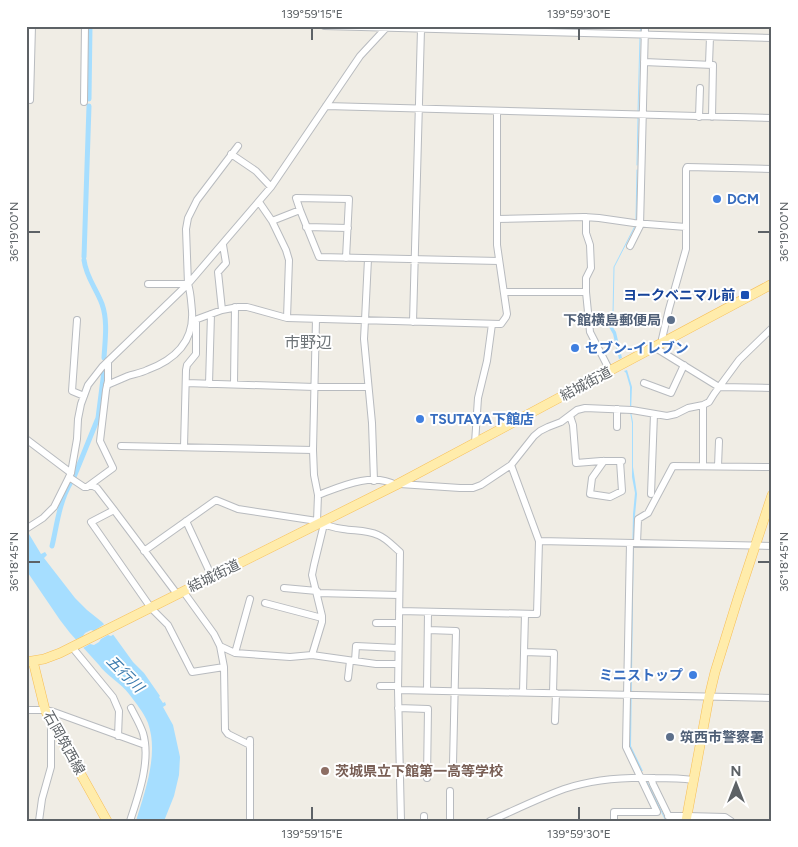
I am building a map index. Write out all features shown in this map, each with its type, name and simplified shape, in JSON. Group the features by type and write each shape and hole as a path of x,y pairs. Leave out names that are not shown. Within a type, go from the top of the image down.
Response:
{"main road":[{"name":"結城街道","path":"29,661 52,656 73,647 397,485 772,284"},
{"path":"689,818 693,780 709,696 721,648 772,496"},
{"name":"石岡筑西線","path":"29,661 45,710 107,821"}],"street":[{"path":"30,100 32,26"},
{"path":"84,102 85,26"},
{"path":"324,26 772,38"},
{"path":"630,246 640,226 637,223 643,115 644,62 642,35 645,26"},
{"path":"28,528 43,518 54,507 70,475 77,439 78,419 84,396 92,380 108,361 188,284 223,245 271,187 360,56 389,27"},
{"path":"413,322 421,29"},
{"path":"709,64 710,37"},
{"path":"644,62 713,65 712,117"},
{"path":"699,116 700,88"},
{"path":"326,106 772,118"},
{"path":"194,320 222,310 247,307 287,318 501,324 506,318 497,245 497,111"},
{"path":"184,447 186,368 197,350 188,284 186,229 188,218 197,200 238,146"},
{"path":"231,154 256,171 271,187"},
{"path":"664,342 662,339 669,309 686,249 686,169 772,169"},
{"path":"346,258 349,199 296,198 319,257 368,259 499,261"},
{"path":"259,202 272,221 289,260 287,318"},
{"path":"272,221 300,210"},
{"path":"497,219 586,217 686,227"},
{"path":"586,217 586,233 590,245 591,268 586,278 590,332 610,371"},
{"path":"306,227 348,228"},
{"path":"222,310 218,272 226,263 223,245"},
{"path":"368,259 364,338 372,423 374,481"},
{"path":"148,284 188,284"},
{"path":"504,292 586,292"},
{"path":"234,384 235,307"},
{"path":"210,384 211,314"},
{"path":"312,655 322,622 312,575 321,523 314,475 313,450 316,318"},
{"path":"77,320 72,390 84,396"},
{"path":"107,385 147,370 171,358 187,340 194,320"},
{"path":"475,443 478,398 487,361 492,324"},
{"path":"704,466 703,405 708,402 739,360 772,328"},
{"path":"654,347 720,386 772,388"},
{"path":"26,439 84,487 91,485 113,468 100,440 108,361"},
{"path":"644,383 671,393 684,365"},
{"path":"186,383 368,387"},
{"name":"結城街道","path":"397,485 460,488 481,486 511,465 540,431 561,422 577,410 585,408 617,409 667,416 688,408 703,405"},
{"path":"617,409 617,427"},
{"path":"651,494 654,414"},
{"path":"570,416 573,425 576,463 604,461 621,461 622,491 610,497 590,494 592,478 604,461"},
{"path":"718,466 720,441"},
{"path":"121,446 313,450"},
{"path":"399,610 537,614 539,541 511,465"},
{"path":"614,821 614,812 657,812 626,747 633,543 638,519 648,513 673,466 772,467"},
{"path":"318,495 353,482 388,481 397,485"},
{"path":"91,485 97,488 144,551 214,634 220,646 224,667 225,730 228,734 250,742 250,821"},
{"path":"144,551 216,500 238,509 321,523 341,529 362,530 378,534 400,552 398,708 401,821"},
{"path":"114,510 91,522 151,608 168,625 192,672 224,667"},
{"path":"186,522 212,577"},
{"path":"539,541 772,546"},
{"path":"284,588 317,592 399,595"},
{"path":"235,653 250,599"},
{"path":"264,603 322,618"},
{"path":"427,690 428,612"},
{"path":"523,692 525,614"},
{"path":"376,623 399,623"},
{"path":"428,630 456,631 453,764"},
{"path":"220,646 235,653 290,657 312,655 376,664 398,664"},
{"path":"348,678 356,646 398,648"},
{"path":"73,647 113,697 119,711 118,736"},
{"path":"524,652 554,653 555,721"},
{"path":"380,686 456,691 772,698"},
{"path":"130,821 146,762 143,734 131,708"},
{"path":"398,708 428,709 427,778"},
{"path":"26,710 54,712 145,745"},
{"path":"39,821 42,799 51,767 51,720"},
{"path":"400,767 428,767"},
{"path":"490,821 543,797 574,786 599,780 641,777 693,780"},
{"path":"651,778 669,818 725,817 731,821"},
{"path":"450,791 450,821"}],"water":[{"path":"608,322 612,323 616,332 622,358 619,359"},
{"path":"627,370 632,387 633,467 637,494 634,526 631,746 643,771 641,771 628,746 633,514 635,493 632,477 630,387 624,371"},
{"name":"五行川","path":"26,529 41,554 45,552 47,555 44,558 75,598 112,633 133,662 144,673 163,703 165,702 166,705 163,707 173,725 180,757 179,775 174,796 164,821 136,821 150,772 152,747 148,723 140,708 126,690 102,669 70,633 26,570"}],"pier":[{"path":"106,623 114,634 108,635 94,645 90,644 82,650 73,640 91,630 94,631"}],"waterway":[{"path":"89,99 90,26"},
{"path":"640,33 641,26"},
{"path":"638,113 640,37"},
{"path":"84,257 89,106"},
{"path":"637,165 638,118"},
{"path":"636,220 637,170"},
{"path":"610,324 613,314 614,267 635,226"},
{"path":"84,260 87,272 104,310 106,331 104,358"},
{"path":"74,477 98,418 104,371"},
{"path":"52,546 61,506 71,482"},
{"path":"647,782 666,821"}],"place":[{"name":"DCM","path":"717,199"},
{"name":"ヨークベニマル前","path":"745,295"},
{"name":"下館横島郵便局","path":"671,320"},
{"name":"セブン-イレブン","path":"575,348"},
{"name":"TSUTAYA下館店","path":"420,419"},
{"name":"ミニストップ","path":"693,675"},
{"name":"筑西市警察署","path":"670,737"},
{"name":"茨城県立下館第一高等学校","path":"325,771"}],"district":[{"name":"市野辺","path":"308,342"}]}
